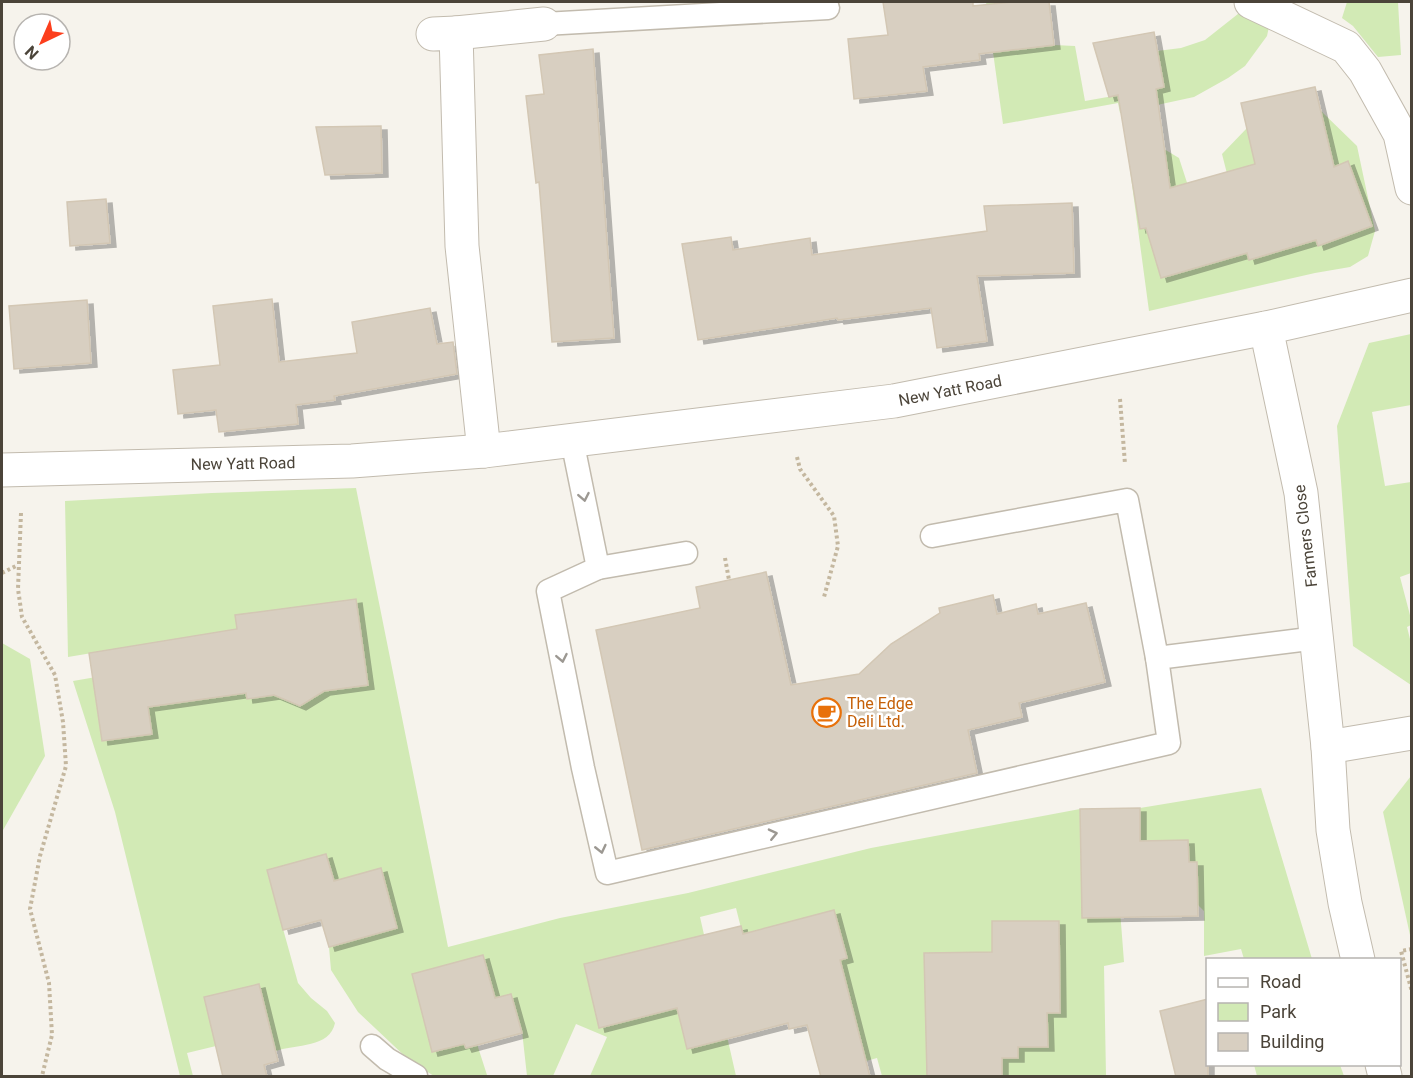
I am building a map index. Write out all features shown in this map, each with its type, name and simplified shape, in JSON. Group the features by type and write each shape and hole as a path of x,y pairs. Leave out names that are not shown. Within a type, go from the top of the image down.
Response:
{"street":[{"path":"1251,2 1346,48 1365,71 1400,134 1412,188"},
{"path":"484,451 462,246 445,33 544,24"},
{"name":"New Yatt Road","path":"13,469 352,461 484,451 894,401 1266,328 1412,295"},
{"name":"Farmers Close","path":"1266,328 1301,493 1328,747 1334,830 1358,958"},
{"path":"1328,747 1412,733"}],"lane":[{"path":"544,24 828,8"},
{"path":"572,440 598,568"},
{"path":"686,552 598,568 548,591 583,768 607,873 1169,742 1157,658 1127,500 932,536"},
{"path":"1157,658 1317,638"},
{"path":"372,1046 387,1059 416,1077"}],"path":[{"path":"1120,395 1127,500"},
{"path":"786,413 800,469 834,516 838,546 824,597"},
{"path":"13,469 18,589 22,617 55,675 63,722 66,766 40,856 30,909 49,983 52,1035 42,1077"},
{"path":"2,573 18,565"},
{"path":"1412,949 1401,951 1412,992"}],"green space":[{"path":"986,2 1008,2 1013,50 1054,45 1075,46 1085,101 1164,87 1157,51 1181,48 1205,40 1243,10 1270,22 1267,36 1245,66 1194,97 1120,113 1118,103 1003,124"},
{"path":"1347,2 1398,2 1401,55 1378,57 1353,26 1342,18"},
{"path":"1321,111 1357,146 1375,231 1368,256 1350,267 1149,311 1128,155 1164,149 1179,158 1191,195 1141,210 1161,278 1209,264 1241,231 1249,260 1222,154 1247,128"},
{"path":"1411,334 1411,405 1372,412 1385,486 1411,482 1411,573 1400,577 1411,619 1411,625 1407,627 1411,643 1411,685 1353,646 1337,426 1369,343"},
{"path":"356,488 448,947 560,918 688,893 871,848 1080,809 1082,910 1120,910 1124,962 1104,966 1106,1076 1002,1076 1002,1058 1018,1058 1018,1047 1048,1046 1047,1013 1060,1013 1058,921 993,921 992,952 949,1076 882,1076 877,1058 829,1071 851,1002 840,960 846,957 834,910 789,922 746,948 736,908 700,917 736,1076 590,1076 607,1037 576,1024 553,1076 527,1076 522,1031 511,994 495,998 483,955 412,974 432,1052 464,1044 477,1044 487,1075 434,1076 410,1061 358,1012 331,970 329,947 397,928 381,869 334,881 326,854 267,871 298,983 327,1011 335,1023 332,1031 326,1037 311,1044 276,1051 259,984 204,997 216,1046 187,1053 193,1076 180,1076 115,812 73,681 102,676 96,702 102,741 151,734 148,707 210,698 200,635 68,657 65,501"},
{"path":"2,643 30,659 45,756 2,832"},
{"path":"1411,776 1412,935 1410,935 1383,812"},
{"path":"1261,788 1312,958 1244,958 1241,949 1204,956 1204,911 1198,905 1197,862 1189,862 1188,840 1140,841 1140,808"},
{"path":"1254,1066 1340,1066 1344,1076 1257,1076"}],"building":[{"path":"883,2 973,2 973,6 1012,2 1049,2 1054,45 979,54 980,60 923,67 927,91 854,99 848,39 888,35"},
{"path":"1154,32 1164,87 1156,89 1170,188 1255,164 1241,103 1315,87 1334,167 1348,161 1372,226 1318,246 1316,240 1249,260 1247,253 1161,278 1146,228 1140,229 1118,95 1109,97 1093,43"},
{"path":"593,49 614,338 552,342 539,182 536,183 526,96 544,94 539,55"},
{"path":"381,126 382,173 325,175 316,127"},
{"path":"106,199 110,243 70,246 67,202"},
{"path":"1072,203 1074,273 977,276 987,341 937,348 931,308 838,320 837,318 698,340 682,244 731,237 733,250 810,238 812,255 987,231 984,206"},
{"path":"272,299 279,362 357,353 352,322 430,308 437,344 453,342 457,374 334,396 335,400 296,405 298,424 219,432 216,410 178,414 173,370 220,365 213,306"},
{"path":"87,300 91,363 14,369 9,306"},
{"path":"766,572 791,685 859,674 891,644 940,613 939,608 993,595 997,614 1036,604 1038,614 1086,603 1105,682 1019,703 1022,717 968,730 977,773 642,850 596,630 700,608 696,587"},
{"path":"356,599 368,685 324,691 300,706 274,695 247,699 246,693 148,707 152,734 102,741 89,653 237,629 235,615"},
{"path":"1140,808 1140,841 1188,840 1189,862 1197,862 1198,916 1082,918 1080,809"},
{"path":"326,854 334,881 381,868 397,928 329,947 321,920 283,930 267,870"},
{"path":"834,910 847,958 840,960 870,1077 821,1077 807,1025 789,1029 788,1023 687,1049 677,1008 599,1028 584,964 741,926 743,934"},
{"path":"992,921 1059,921 1060,1013 1047,1013 1048,1047 1018,1047 1018,1058 1002,1058 1002,1077 927,1077 924,953 992,952"},
{"path":"483,955 495,998 511,994 522,1033 466,1048 464,1044 432,1052 412,974"},
{"path":"259,984 278,1061 264,1065 267,1077 223,1077 204,997"},
{"path":"1206,1000 1208,1077 1176,1077 1160,1011"}],"place":[{"name":"The Edge Deli Ltd.","path":"826,712"}]}
